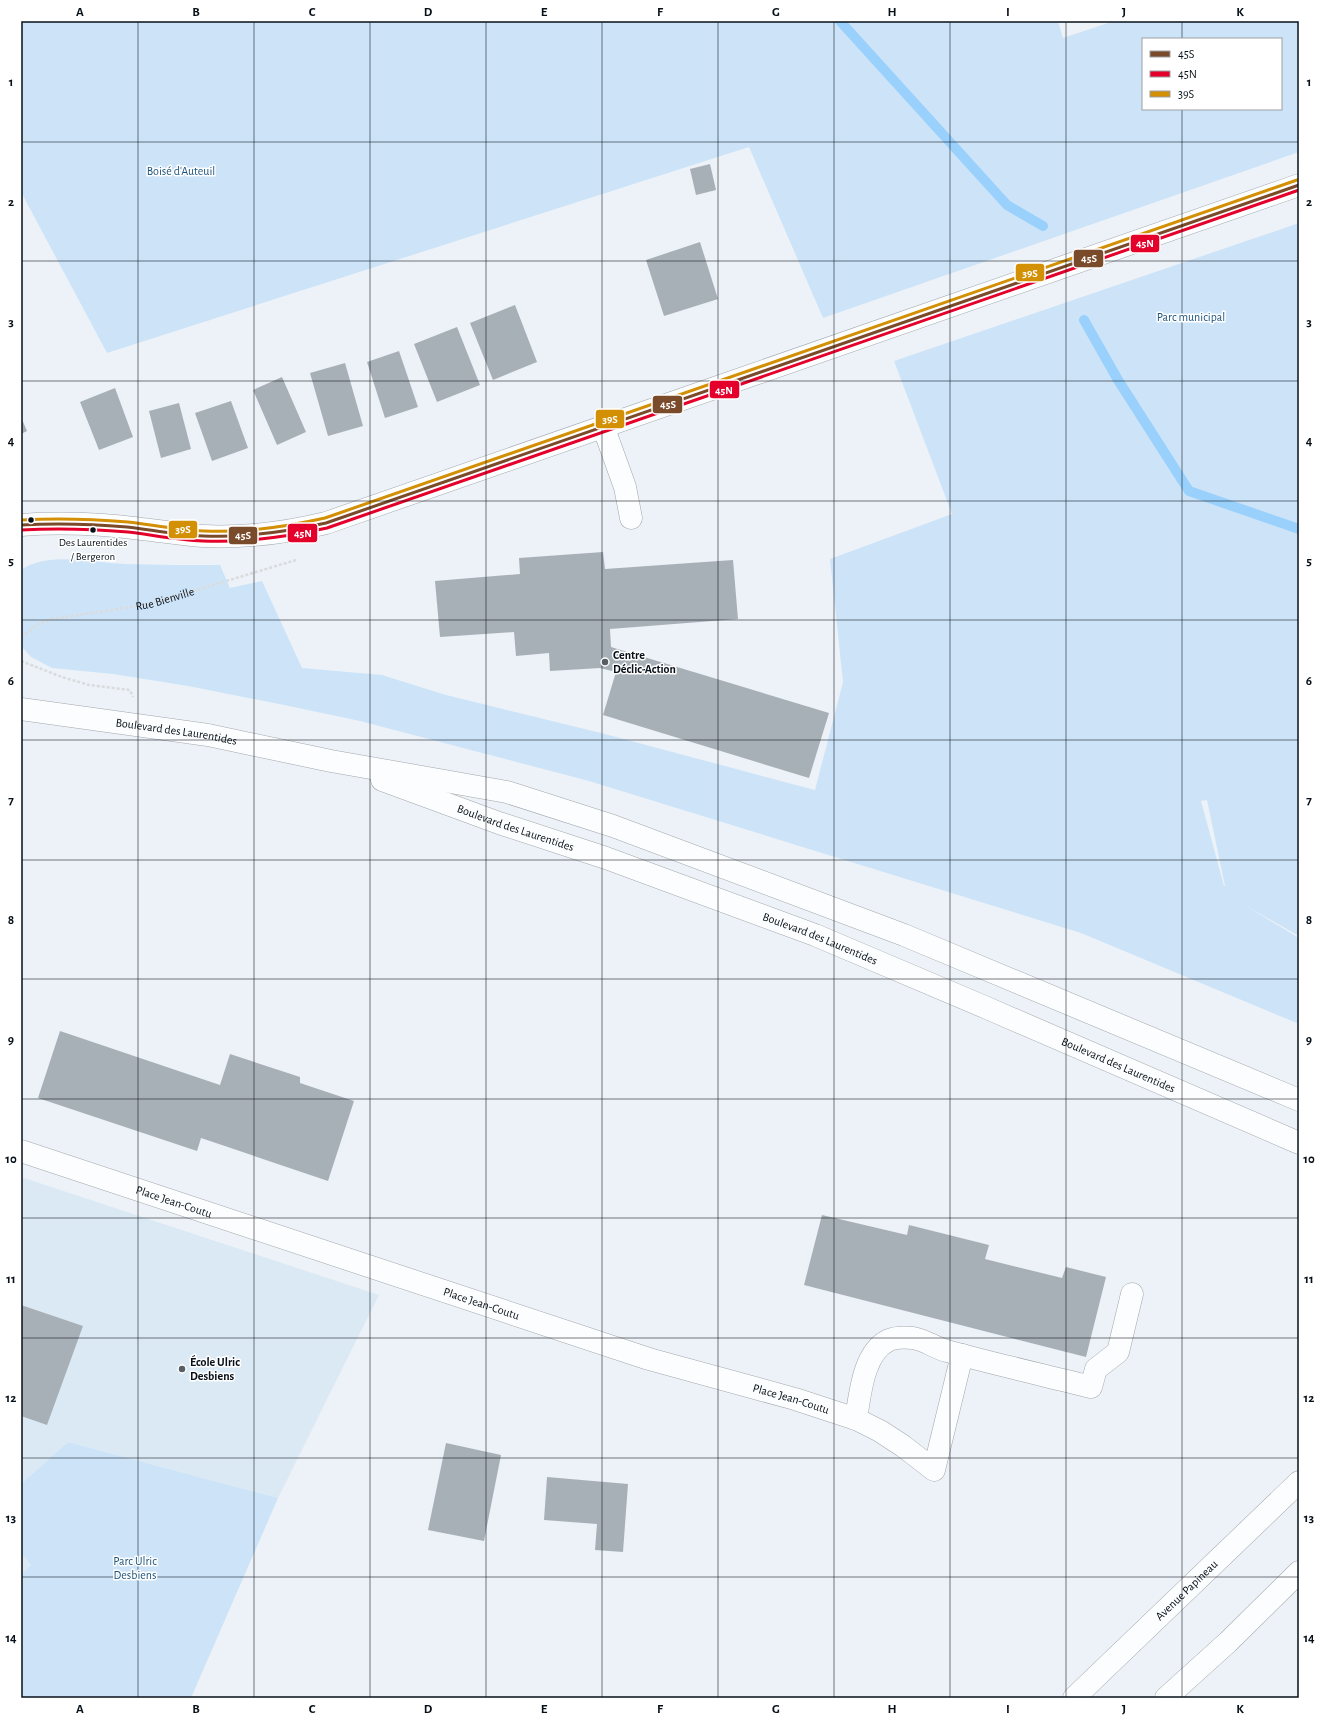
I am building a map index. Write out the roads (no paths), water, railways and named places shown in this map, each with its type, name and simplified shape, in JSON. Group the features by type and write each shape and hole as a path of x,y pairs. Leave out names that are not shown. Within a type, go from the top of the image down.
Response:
{"main road":[{"path":"21,525 57,523 86,524 203,536 260,535 293,531 326,523 1299,185"},
{"path":"603,426 624,487 631,518"},
{"name":"Boulevard des Laurentides","path":"21,709 208,735 330,761 506,792 614,826 904,935 1299,1100"},
{"name":"Boulevard des Laurentides","path":"330,761 499,823 606,858 815,935 1299,1143"},
{"name":"Place Jean-Coutu","path":"21,1150 649,1359 795,1399 856,1419 892,1439 934,1470 962,1355"},
{"path":"856,1419 868,1363 876,1351 888,1341 900,1338 914,1338 945,1351 1091,1387 1096,1369 1118,1352 1132,1294"},
{"name":"Avenue Papineau","path":"1074,1698 1299,1482"},
{"path":"1166,1698 1228,1642 1299,1572"}],"waterway":[{"path":"840,21 1007,205 1043,226"},
{"path":"1084,320 1118,380 1189,491 1299,529"}],"place":[{"name":"Des Laurentides / Bergeron","path":"93,530"},
{"name":"Centre Déclic-Action","path":"605,662"},
{"name":"École Ulric Desbiens","path":"182,1369"}],"park label":[{"name":"Boisé d'Auteuil","path":"181,171"},
{"name":"Parc municipal","path":"1191,317"},
{"name":"Parc Ulric Desbiens","path":"135,1568"}]}
